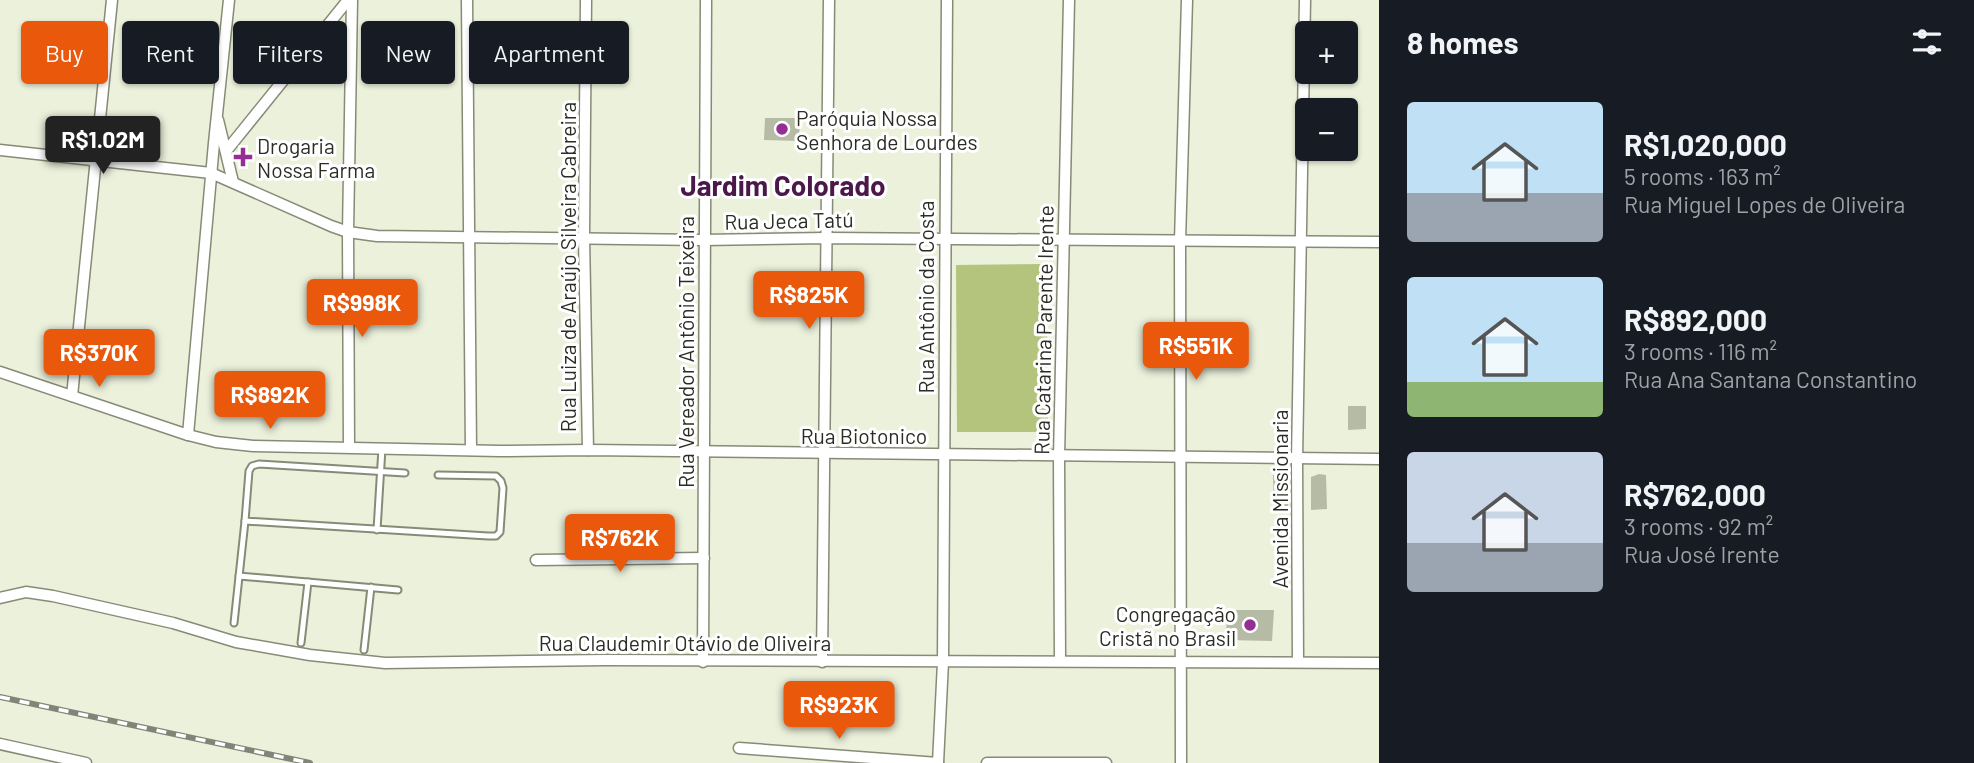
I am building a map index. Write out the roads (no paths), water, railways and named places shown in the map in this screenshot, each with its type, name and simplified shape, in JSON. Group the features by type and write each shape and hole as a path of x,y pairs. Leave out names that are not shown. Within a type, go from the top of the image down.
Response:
{"street":[{"path":"72,396 111,0"},
{"path":"188,435 229,0"},
{"path":"227,150 350,0"},
{"path":"349,447 350,0"},
{"path":"467,0 471,450"},
{"name":"Rua Luiza de Araújo Silveira Cabreira","path":"586,0 584,237 588,450"},
{"name":"Rua Vereador Antônio Teixeira","path":"703,662 706,0"},
{"path":"822,662 825,238 830,0"},
{"name":"Rua Antônio da Costa","path":"938,763 943,662 947,0"},
{"name":"Rua Catarina Parente Irente","path":"1060,660 1059,457 1069,0"},
{"path":"1181,763 1180,241 1187,0"},
{"name":"Avenida Missionaria","path":"1298,662 1297,459 1305,0"},
{"path":"217,116 233,182"},
{"name":"Rua Jeca Tatú","path":"0,150 211,173 348,232 377,236 1379,242"},
{"name":"Rua Biotonico","path":"0,372 188,435 216,442 253,446 1059,457 1379,458"},
{"path":"536,560 704,558"},
{"name":"Rua Claudemir Otávio de Oliveira","path":"0,598 26,592 53,596 236,642 385,663 1060,660 1379,663"},
{"path":"0,744 86,763"},
{"path":"739,748 938,763"},
{"path":"987,763 1106,763"}],"lane":[{"path":"377,530 382,448"},
{"path":"234,623 251,466 259,464 405,473"},
{"path":"245,521 488,536 496,536 500,532 503,488 496,476 438,475"},
{"path":"239,576 398,590"},
{"path":"300,643 308,582"},
{"path":"364,650 371,587"}],"railway":[{"path":"0,697 310,763"}],"place":[{"name":"Paróquia Nossa Senhora de Lourdes","path":"782,129"},
{"name":"Drogaria Nossa Farma","path":"243,157"},
{"name":"Congregação Cristã no Brasil","path":"1250,625"}],"district":[{"name":"Jardim Colorado","path":"783,185"}]}
